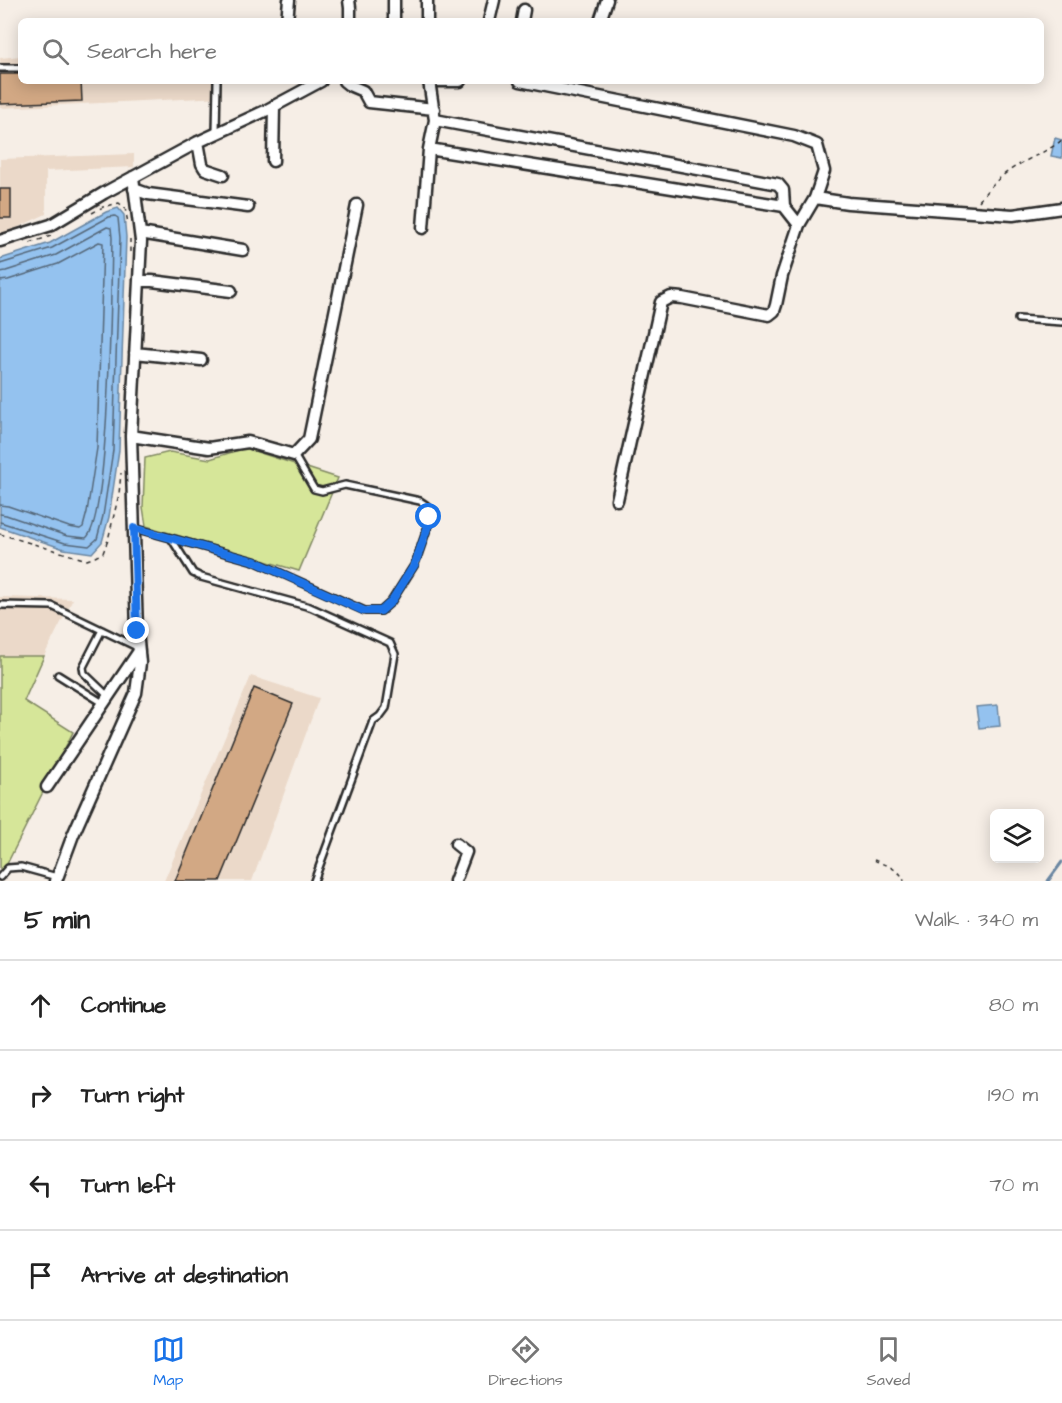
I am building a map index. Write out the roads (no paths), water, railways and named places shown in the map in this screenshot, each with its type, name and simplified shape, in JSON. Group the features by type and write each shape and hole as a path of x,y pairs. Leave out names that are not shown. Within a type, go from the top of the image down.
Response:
{"street":[{"path":"287,18 289,0"},
{"path":"394,0 394,18"},
{"path":"427,0 427,18"},
{"path":"490,18 494,0"},
{"path":"601,18 607,0"},
{"path":"350,18 352,1"},
{"path":"0,241 51,225 198,142 315,84"},
{"path":"348,84 363,91 369,102 778,184 783,190 783,206 799,225"},
{"path":"423,228 434,115 431,84"},
{"path":"549,84 794,136 817,145 824,171 816,198 799,225 782,276 774,311 769,315 671,297 661,302 617,500"},
{"path":"273,161 274,106"},
{"path":"198,142 205,169 223,175"},
{"path":"429,149 783,206"},
{"path":"56,879 73,834 136,693 140,663 131,436 141,241 135,233 133,177"},
{"path":"134,189 147,194 248,207"},
{"path":"816,198 848,203 1013,215 1062,208"},
{"path":"131,436 209,448 248,442 294,455 309,439 357,205"},
{"path":"135,233 243,250"},
{"path":"139,281 152,280 231,291"},
{"path":"135,353 201,360"},
{"path":"47,787 139,649"},
{"path":"455,881 466,852 456,843"}],"lane":[{"path":"0,68 18,68"},
{"path":"216,133 217,84"},
{"path":"1018,319 1062,322"},
{"path":"134,528 254,561 364,611 381,611 391,602 415,564 429,523 426,505 420,501 345,485 322,491 314,489 294,455"},
{"path":"171,538 193,573 310,607 390,643 395,654 386,708 373,721 314,881"},
{"path":"0,605 52,606 139,649"},
{"path":"102,630 83,667 84,673 106,700"},
{"path":"58,675 106,700"},
{"path":"0,878 8,868 21,867 56,879"}],"water":[{"path":"1055,138 1062,140 1062,158 1051,156"},
{"path":"118,208 124,215 126,237 119,450 109,517 102,542 92,553 64,549 0,527 0,259 50,243 106,212"},
{"path":"998,705 1000,726 979,728 976,707"}],"waterway":[{"path":"1048,881 1062,862"}]}
